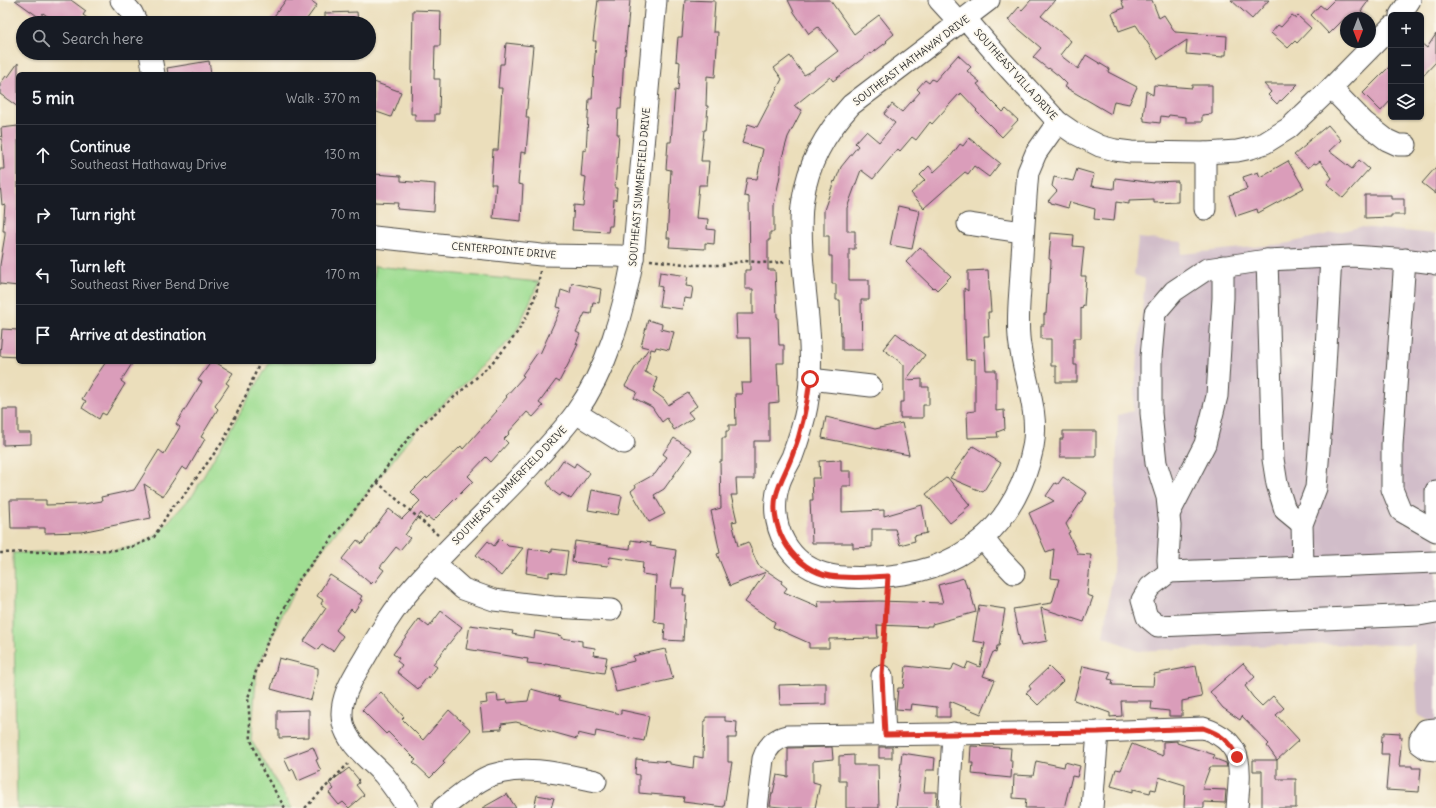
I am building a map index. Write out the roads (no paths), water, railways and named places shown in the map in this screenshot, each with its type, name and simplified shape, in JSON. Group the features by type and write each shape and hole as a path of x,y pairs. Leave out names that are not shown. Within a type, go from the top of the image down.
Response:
{"street":[{"path":"121,0 134,16"},
{"name":"SOUTHEAST SUMMERFIELD DRIVE","path":"408,808 393,786 352,743 343,723 342,709 344,699 354,676 379,633 413,587 561,433 576,413 604,362 616,331 634,258 656,0"},
{"name":"SOUTHEAST VILLA DRIVE","path":"939,0 963,21 1058,122 1074,133 1100,146 1131,152 1206,153 1237,151 1265,143 1289,128 1388,30"},
{"name":"SOUTHEAST HATHAWAY DRIVE","path":"989,0 851,105 827,134 806,181 802,199 800,225 809,331 810,379 807,407 800,435 791,458 780,479 776,498 778,529 790,551 803,564 818,572 830,576 852,578 920,572 944,563 968,550 983,538 1007,511 1027,472 1033,446 1034,414 1022,363 1019,335 1023,232 1028,172 1036,153 1058,122"},
{"path":"1402,12 1410,0"},
{"path":"151,60 154,72"},
{"path":"1331,88 1364,122 1387,140 1398,145 1406,145"},
{"path":"1205,209 1206,153"},
{"path":"968,224 1023,232"},
{"name":"CENTERPOINTE DRIVE","path":"376,237 541,255 619,256 634,258"},
{"path":"1169,572 1169,514 1167,497 1156,463 1151,413 1151,356 1155,313 1174,291 1207,269 1267,260 1352,256 1405,259 1436,264"},
{"path":"1303,567 1302,524 1316,488 1324,385 1331,257"},
{"path":"1405,259 1392,445 1392,489 1401,511 1436,532"},
{"path":"1267,260 1273,459 1277,484 1285,510 1302,524"},
{"path":"1169,514 1205,444 1217,396 1223,298 1223,266"},
{"path":"810,379 872,386"},
{"path":"576,413 624,443"},
{"path":"1436,491 1436,511"},
{"path":"983,538 1014,573"},
{"path":"1436,562 1169,572 1150,587 1142,600 1147,617 1158,626 1419,615 1436,612"},
{"path":"435,564 463,589 494,600 610,610"},
{"path":"882,676 885,735"},
{"path":"757,808 765,752 772,743 787,736 1098,732 1203,728 1216,732 1224,738 1233,748 1237,757 1239,766 1237,808"},
{"path":"1436,729 1426,730 1420,739 1420,744 1427,749 1436,750"},
{"path":"1092,808 1098,732"},
{"path":"949,808 952,733"},
{"path":"443,808 461,793 492,776 518,770 542,770 596,781"}]}
